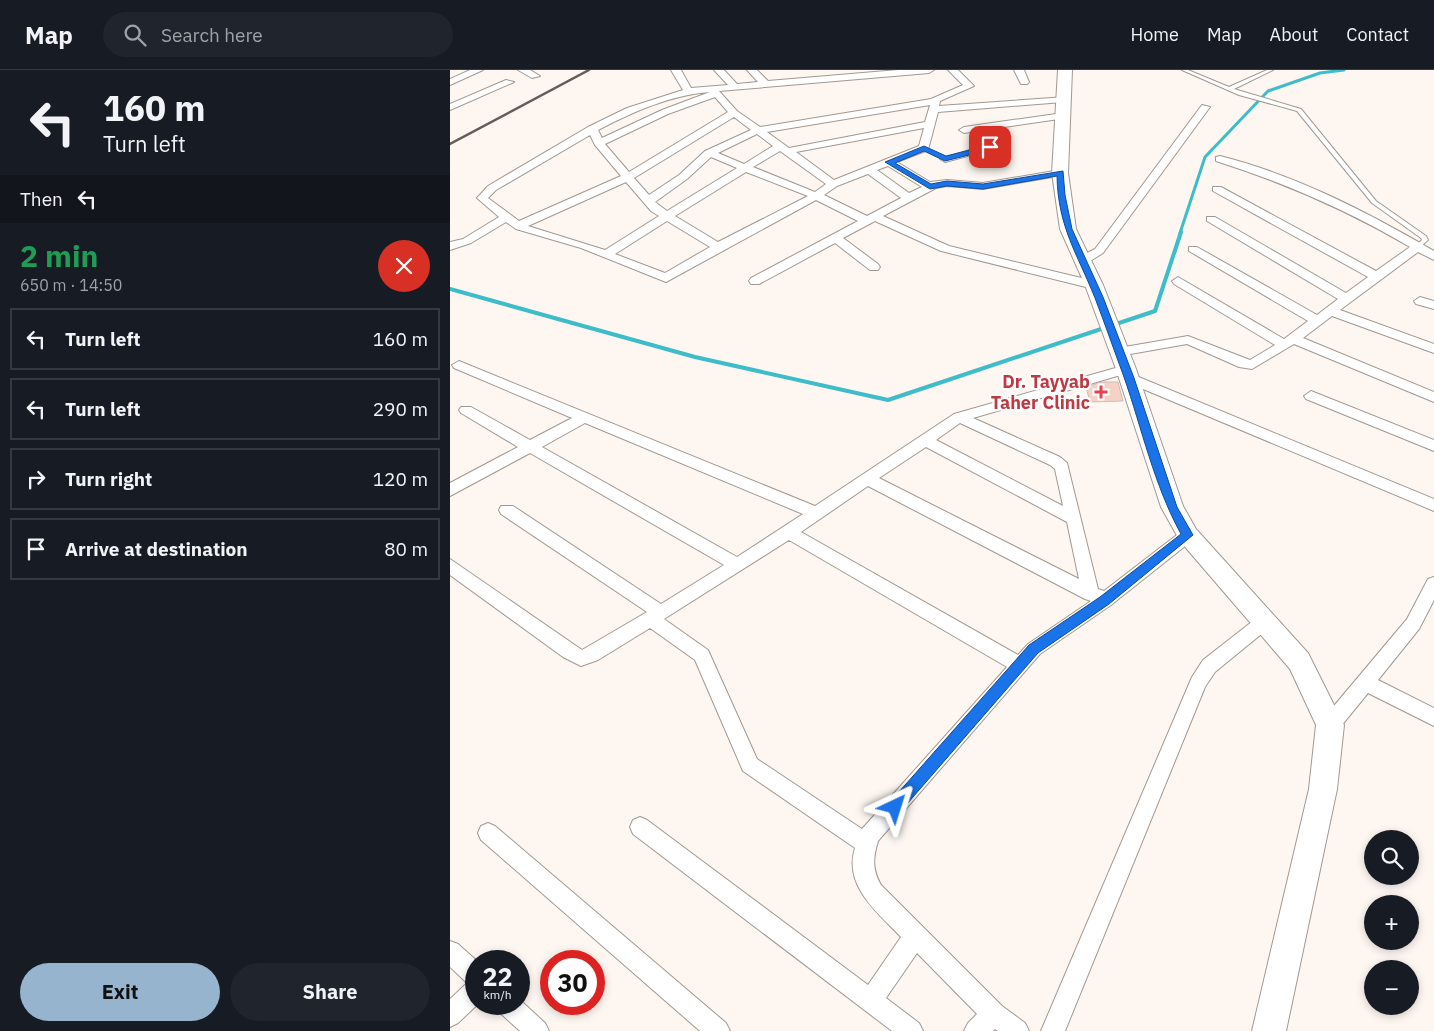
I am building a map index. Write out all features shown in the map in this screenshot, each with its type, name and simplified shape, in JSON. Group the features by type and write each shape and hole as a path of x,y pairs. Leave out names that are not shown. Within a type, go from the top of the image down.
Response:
{"street":[{"path":"450,82 478,70"},
{"path":"523,70 535,76"},
{"path":"676,70 688,91"},
{"path":"719,70 736,88"},
{"path":"752,70 766,85"},
{"path":"818,70 825,79"},
{"path":"599,143 665,112 714,92 897,71 929,70"},
{"path":"934,154 930,124 935,105 969,86 953,70"},
{"path":"1019,70 1024,82"},
{"path":"1065,70 1060,173 1064,212 1068,229 1103,309 1172,507 1188,535 1298,661 1316,692 1330,725 1323,789 1269,1031"},
{"path":"450,107 509,82"},
{"path":"960,90 979,106"},
{"path":"833,184 734,113 714,92 688,91 630,110 592,129 487,192 482,198 518,226 606,254 666,278 718,247 801,206 833,184 889,162 990,147"},
{"path":"648,201 683,177 709,153 758,130 935,105 979,106 1063,99"},
{"path":"1083,260 1099,252 1205,107"},
{"path":"518,226 628,178 734,113"},
{"path":"964,130 1063,116"},
{"path":"606,254 746,168 784,148 930,124"},
{"path":"592,129 599,143 655,209 718,247"},
{"path":"709,153 946,249 1094,285"},
{"path":"934,154 963,167"},
{"path":"1220,159 1288,182 1366,216 1434,256"},
{"path":"889,162 930,187"},
{"path":"869,170 909,198"},
{"path":"755,281 930,187 947,183 983,186 1060,173"},
{"path":"1217,189 1377,276"},
{"path":"450,246 467,240 506,217"},
{"path":"1211,219 1347,299"},
{"path":"836,238 874,267"},
{"path":"450,566 569,652 581,658 592,655 789,532 958,417 1122,360 1188,340 1250,365 1289,342 1418,246"},
{"path":"1193,249 1318,321"},
{"path":"1178,281 1289,342 1434,398"},
{"path":"1420,300 1434,305"},
{"path":"1332,311 1434,349"},
{"path":"1122,360 1434,506"},
{"path":"460,365 816,513"},
{"path":"1310,396 1434,446"},
{"path":"466,410 737,565"},
{"path":"450,490 585,417"},
{"path":"958,417 1059,463 1062,467 1074,519 1098,597"},
{"path":"925,440 1074,519"},
{"path":"867,479 1098,597"},
{"path":"507,510 656,616 702,655 750,765 758,773 867,844"},
{"path":"789,532 1019,665"},
{"path":"1017,1031 994,1014 873,893 863,875 863,855 870,835 1034,649 1098,597 1188,535"},
{"path":"1330,725 1412,624 1434,584"},
{"path":"1054,1031 1198,683 1209,666 1264,622"},
{"path":"1364,682 1434,716"},
{"path":"640,827 911,1031"},
{"path":"488,833 718,1031"},
{"path":"871,1000 915,936"},
{"path":"450,952 465,966"},
{"path":"450,1016 465,1001"},
{"path":"976,1031 994,1014"},
{"path":"519,1015 537,1031"}],"lane":[{"path":"1184,70 1241,94 1301,112 1374,202 1424,237 1425,240 1418,246"},
{"path":"1230,89 1272,70"}],"building":[{"path":"1102,382 1118,382 1123,401 1090,402 1086,387"}],"waterway":[{"path":"1180,233 1205,157 1268,91 1320,73 1344,70"},
{"path":"450,289 695,357 888,400 1155,311 1181,232"}],"railway":[{"path":"450,144 589,70"}],"place":[{"name":"Dr. Tayyab Taher Clinic","path":"1101,392"}],"route":[{"path":"895,807 1034,649 1104,600 1188,535 1172,507 1129,378 1099,297 1068,229 1061,195 1060,173 983,186 947,183 930,187 889,162 924,148 945,159 990,147"}]}
